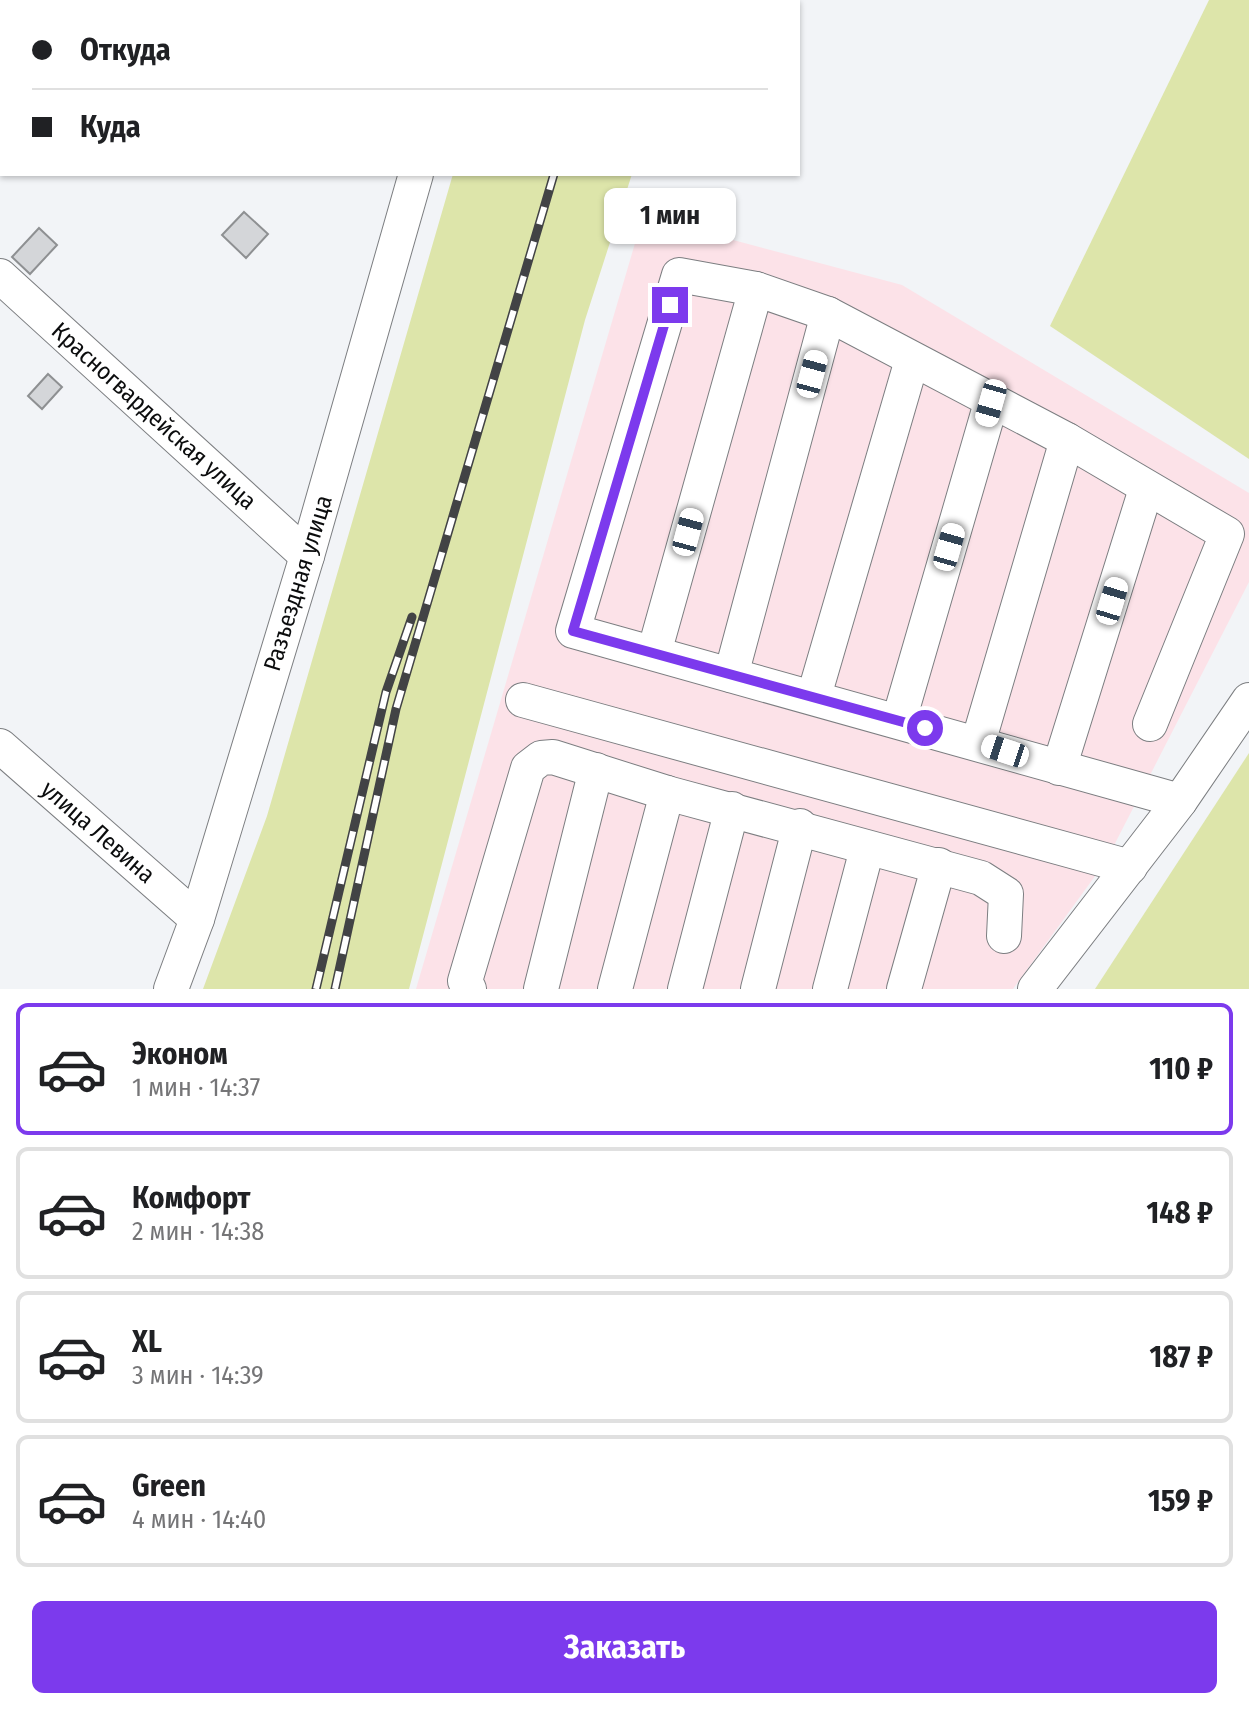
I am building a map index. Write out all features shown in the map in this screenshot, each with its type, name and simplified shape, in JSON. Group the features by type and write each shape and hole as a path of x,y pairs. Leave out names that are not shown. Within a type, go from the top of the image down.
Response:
{"street":[{"name":"Разъездная улица","path":"171,989 197,919 307,556 405,181"},
{"path":"1150,724 1227,534 1067,440 991,403 828,314 756,289 679,275 573,631 814,696 1180,801"},
{"name":"Красногвардейская улица","path":"0,276 307,556"},
{"path":"654,653 756,289"},
{"path":"731,675 828,314"},
{"path":"814,696 912,360"},
{"path":"899,720 991,403"},
{"path":"978,743 1067,440"},
{"path":"1059,768 1146,489"},
{"path":"523,700 1130,867"},
{"path":"1035,989 1180,801 1235,746 1249,700"},
{"name":"улица Левина","path":"0,746 197,919"},
{"path":"469,989 465,981 528,768 541,758 553,757 667,793 800,826 867,849 981,878 1006,894 1004,936"},
{"path":"541,989 596,770"},
{"path":"615,989 667,793"},
{"path":"685,989 732,809"},
{"path":"758,989 800,826"},
{"path":"830,989 867,849"},
{"path":"904,989 939,865"}],"shaded area":[{"path":"643,216 902,285 1249,493 1249,582 1106,861 1013,989 416,989"}],"green space":[{"path":"1209,0 1249,0 1249,459 1050,326"},
{"path":"452,176 631,176 585,320 409,989 203,989 267,816"},
{"path":"1249,753 1249,989 1095,989"}],"building":[{"path":"244,212 268,234 246,258 222,235"},
{"path":"39,228 57,245 30,274 12,257"},
{"path":"48,374 62,387 42,409 28,396"}],"railway":[{"path":"335,989 396,709 553,176"},
{"path":"316,989 386,692 412,617"}],"route":[{"path":"670,305 573,631 925,728"}]}
